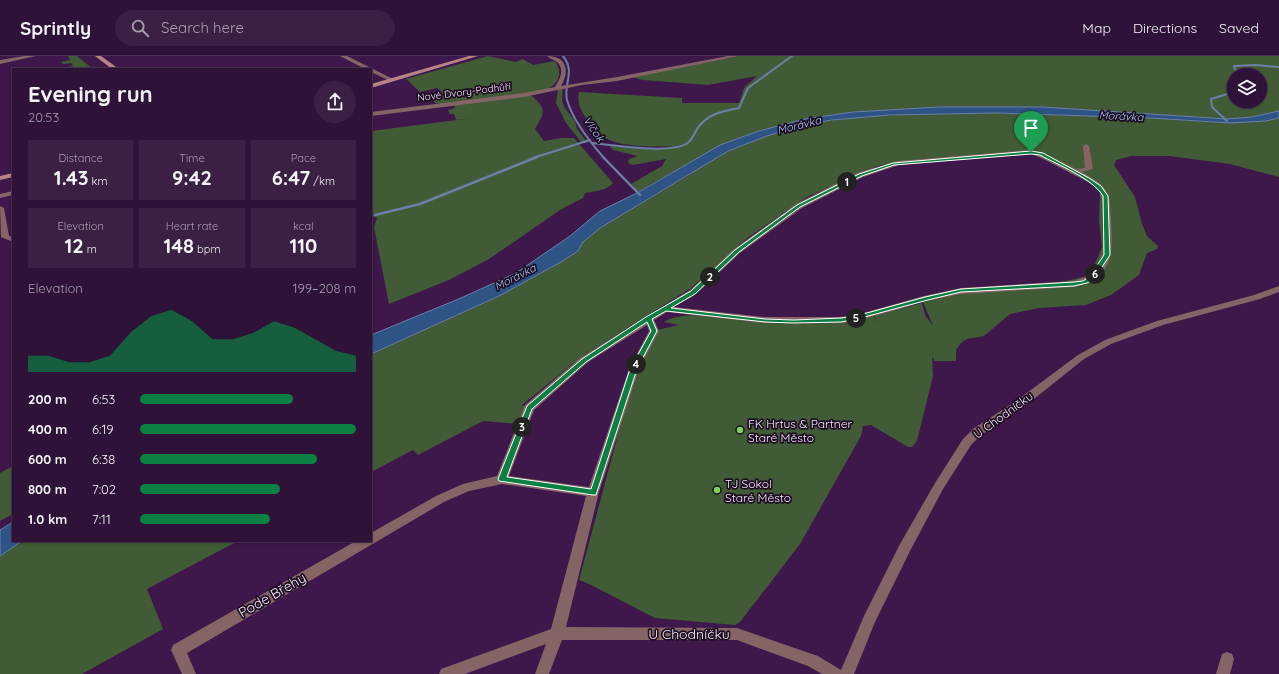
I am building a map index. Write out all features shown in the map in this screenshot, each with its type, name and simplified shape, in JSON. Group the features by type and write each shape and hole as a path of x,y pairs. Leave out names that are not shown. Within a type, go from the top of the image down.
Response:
{"main road":[{"path":"98,56 115,68"},
{"path":"372,86 476,56"},
{"path":"91,57 106,68"},
{"path":"0,178 12,175"}],"street":[{"path":"0,62 33,56"},
{"path":"343,56 366,68"},
{"path":"550,56 560,62 564,69 563,78 558,88"},
{"name":"Nové Dvory-Podhůří","path":"372,114 524,95 577,84 617,79 736,56"},
{"path":"372,71 392,80"},
{"path":"1074,172 1089,169 1086,146"},
{"path":"502,479 529,408 584,360 648,319 693,292 737,251 799,206 860,175 893,164 1031,152 1041,154 1100,187 1106,200 1107,255 1092,278 1085,282 961,291 927,298 857,318 841,320 794,322 665,309"},
{"path":"0,196 12,193"},
{"path":"0,208 5,237 12,240"},
{"name":"U Chodníčku","path":"847,674 869,620 904,548 939,486 967,442 978,432 1020,404 1081,357 1108,342 1160,323 1257,297 1279,288"},
{"path":"542,674 557,633 593,492 634,369 654,331 648,319"},
{"path":"372,538 447,496 467,487 502,479 593,492"},
{"name":"Pode Břehy","path":"189,674 178,650 365,542"},
{"path":"446,674 557,633"},
{"name":"U Chodníčku","path":"557,633 737,634 813,661 836,674"},
{"path":"1223,674 1228,658"}],"green space":[{"path":"68,56 77,56 92,68 64,68 73,66 71,63 63,64 61,62 70,60"},
{"path":"488,56 516,62 523,59 533,65 555,61 559,75 557,81 550,88 501,97 442,105 435,103 431,98 444,95 437,88 420,92 406,79"},
{"path":"740,56 1279,56 1279,111 1252,117 1227,119 1043,107 940,107 853,112 805,119 759,131 720,145 638,192 631,184 662,166 666,159 633,165 628,163 629,159 638,156 613,150 610,147 612,145 654,149 675,146 636,146 606,139 595,131 584,115 579,102 579,92 682,98 682,103 739,103 744,88 757,76 708,85 643,80 631,77"},
{"path":"563,88 562,100 564,107 575,121 577,129 588,143 582,143 566,123 556,103 558,89"},
{"path":"529,95 532,96 541,106 543,113 535,129 544,141 561,138 574,138 613,183 604,189 585,193 583,198 560,210 489,259 449,280 389,304 374,227 377,218 372,216 372,131 481,117 456,120 454,114 450,114 448,110 455,108 454,105"},
{"path":"997,113 1231,122 1263,121 1279,118 1279,177 1230,164 1169,156 1131,156 1116,160 1114,165 1135,197 1142,224 1147,236 1158,246 1157,249 1147,253 1139,275 1111,295 1086,305 1039,308 1010,314 984,336 967,339 961,343 956,350 956,361 935,361 932,357 933,376 917,441 912,447 908,447 871,425 863,426 861,436 800,544 740,622 735,625 655,618 579,580 626,405 635,377 657,330 679,325 664,322 673,318 697,315 764,322 804,323 874,316 879,325 874,315 922,303 925,315 933,326 923,302 973,288 1061,282 1088,276 1093,269 1102,247 1099,221 1100,192 1093,183 1034,151 878,166 807,197 747,238 691,288 580,358 522,405 527,407 520,424 483,421 418,455 413,450 372,471 372,354 499,296 578,251 583,242 600,228 727,152 759,138 792,128 825,122 894,115"},
{"path":"12,467 12,515 0,521 0,473"},
{"path":"21,542 236,542 147,589 163,629 82,674 0,674 0,556"}],"water":[{"name":"Morávka","path":"940,107 1043,107 1227,119 1252,117 1279,111 1279,118 1266,121 1230,123 1150,118 997,113 890,115 832,120 804,125 767,136 728,151 600,228 583,242 578,251 561,262 499,296 372,354 372,335 461,298 516,273 570,236 600,211 639,192 720,145 759,131 805,119 853,112"},
{"path":"12,523 12,542 21,542 0,556 0,530"}],"waterway":[{"name":"Vlčok","path":"563,56 569,67 566,94 567,100 573,116 589,140"},
{"path":"592,143 654,149 678,147 686,144 705,120 715,114 739,108 748,88 792,56"},
{"path":"1235,68 1234,66 1256,65 1279,67"},
{"path":"1227,94 1211,99 1212,107 1227,121"},
{"path":"533,158 589,140"},
{"name":"Vlčok","path":"589,140 604,158"},
{"path":"375,215 420,204 537,157"},
{"name":"Vlčok","path":"603,157 640,195"}],"place":[{"name":"FK Hrtus & Partner Staré Město","path":"740,430"},
{"name":"TJ Sokol Staré Město","path":"717,490"}],"route":[{"path":"1031,152 893,164 860,175 799,206 737,251 693,292 665,309 648,319 584,360 529,408 502,479 593,492 634,369 654,331 648,319 659,312 665,309 794,322 841,320 857,318 903,304 949,293 1074,284 1085,282 1092,278 1107,255 1108,246 1105,196 1100,187 1087,179 1041,154 1031,152"}]}
